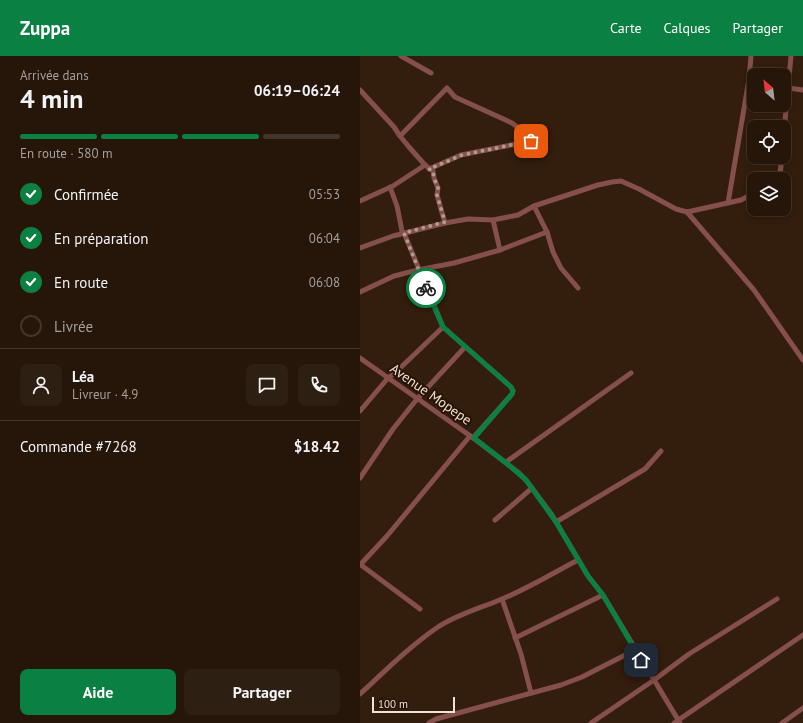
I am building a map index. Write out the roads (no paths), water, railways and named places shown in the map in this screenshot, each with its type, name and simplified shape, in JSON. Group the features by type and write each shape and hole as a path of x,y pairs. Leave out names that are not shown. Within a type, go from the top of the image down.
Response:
{"street":[{"path":"401,56 432,72"},
{"path":"728,203 749,79 750,56"},
{"path":"790,68 791,56"},
{"path":"360,200 390,187 427,167 462,155 531,141 533,139 512,123 455,96 447,88 400,136"},
{"path":"791,88 803,90"},
{"path":"360,90 394,127 427,167 433,171 438,188 437,195 445,222"},
{"path":"360,248 404,233 445,222 468,219 493,220 518,215 534,206 598,185 612,182 621,181 676,209 687,212 741,200 747,197"},
{"path":"390,187 397,206 402,231 443,327 511,387 513,391 512,394 472,437 387,536 360,565 420,609"},
{"path":"534,206 547,232 553,252 561,268 578,288"},
{"path":"687,212 754,290 803,360"},
{"path":"493,220 500,250"},
{"path":"360,292 394,276 454,263 500,250 547,232"},
{"path":"360,411 388,378 443,327"},
{"path":"360,478 393,430 417,399 465,347"},
{"name":"Avenue Mopepe","path":"360,358 472,437 519,473 532,488 556,522 588,576 603,595 654,680 677,722"},
{"path":"506,462 631,374"},
{"path":"556,522 644,469 661,451"},
{"path":"495,520 532,488"},
{"path":"360,694 424,638 440,626 470,611 502,599 538,582 578,560"},
{"path":"515,638 603,595"},
{"path":"502,599 531,692"},
{"path":"591,723 689,654 777,599"},
{"path":"677,722 803,635"},
{"path":"429,723 582,677 635,650"},
{"path":"782,723 803,708"}]}
